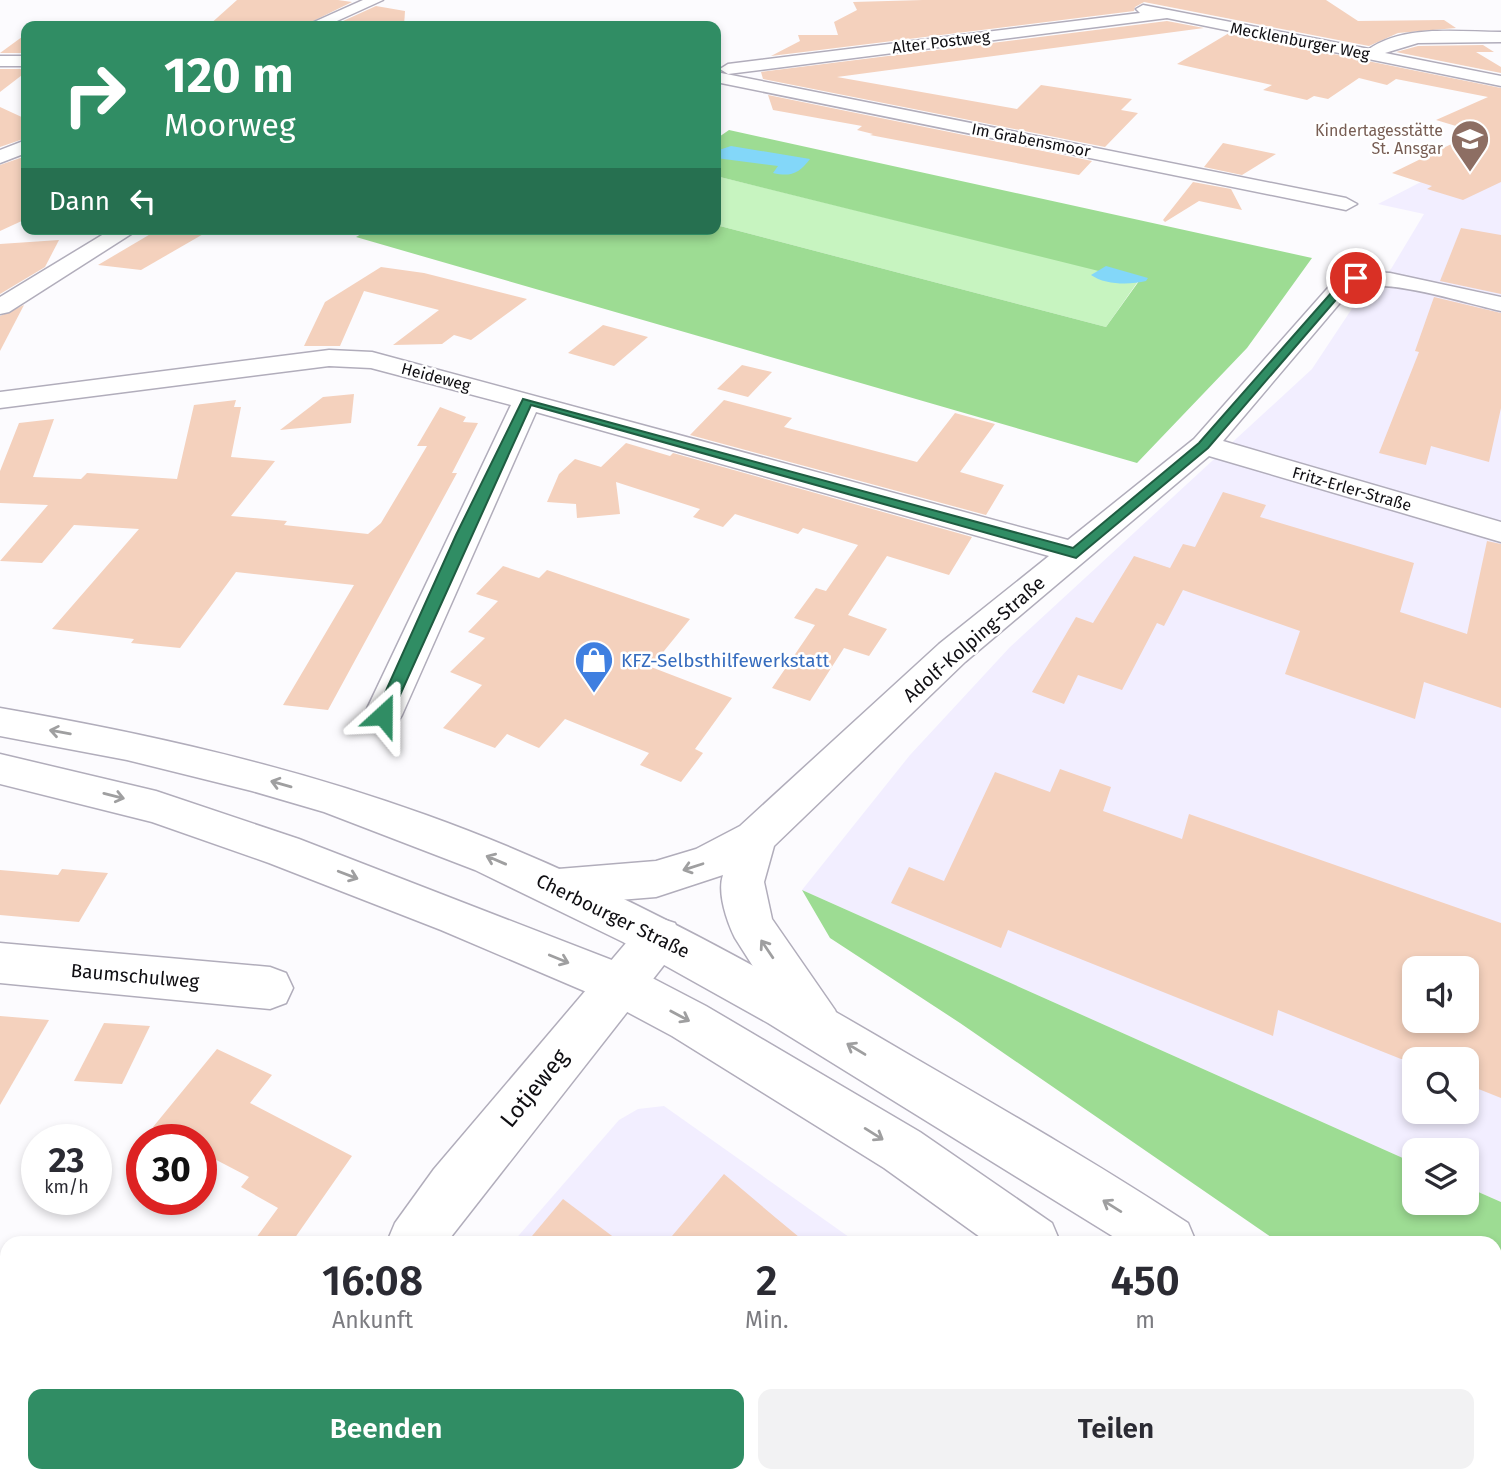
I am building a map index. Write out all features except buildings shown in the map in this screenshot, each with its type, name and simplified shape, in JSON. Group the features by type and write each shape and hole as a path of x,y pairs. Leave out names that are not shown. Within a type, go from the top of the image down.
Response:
{"street":[{"path":"325,21 376,0"},
{"name":"Mecklenburger Weg","path":"1117,4 1501,82"},
{"name":"Alter Postweg","path":"721,70 1167,14"},
{"path":"1371,55 1392,42 1415,38 1501,37"},
{"path":"0,61 21,61"},
{"name":"Im Grabensmoor","path":"721,78 1346,204"},
{"path":"0,158 21,148"},
{"path":"0,307 118,235"},
{"name":"Adolf-Kolping-Straße","path":"558,887 656,879 709,862 755,838 952,653 1204,445 1342,286 1356,278 1391,280 1501,304"},
{"name":"Heideweg","path":"0,400 329,358 372,360 1076,553"},
{"path":"383,715 463,535 527,401"},
{"name":"Fritz-Erler-Straße","path":"1204,445 1501,532"},
{"name":"Cherbourger Straße","path":"0,722 201,761 336,800 478,853 558,887 659,937 818,1026 1159,1236"},
{"path":"0,769 156,807 271,846 457,917 619,984 701,1028 902,1150 1024,1236"},
{"path":"755,838 742,882 751,925 818,1026"},
{"name":"Lotjeweg","path":"418,1236 453,1188 659,937"},
{"name":"Baumschulweg","path":"0,963 270,988"}],"shaded area":[{"path":"1501,141 1501,1202 1479,1192 1479,1138 1402,1138 1402,1158 802,890 910,755 1010,647 1312,369 1353,307 1391,269 1424,214 1378,204"},
{"path":"664,1106 848,1236 518,1236 619,1120 638,1109"}],"green space":[{"path":"729,130 1312,258 1247,348 1137,463 356,237 721,235 721,226 1106,327 1139,281 721,177 721,136"},
{"path":"721,177 1139,280 1106,327 721,226"},
{"path":"802,890 1402,1158 1402,1215 1479,1215 1479,1192 1501,1202 1501,1236 1269,1236 960,1023 830,938"}],"water":[{"path":"731,146 810,159 798,171 779,174 773,173 778,166 721,159 721,149"},
{"path":"1106,266 1148,278 1140,282 1118,283 1103,281 1091,275"}],"place":[{"name":"Kindertagesstätte St. Ansgar","path":"1470,173"},
{"name":"KFZ-Selbsthilfewerkstatt","path":"594,694"}],"route":[{"path":"383,715 463,535 527,401 1076,553 1204,445 1342,286 1356,278"}]}
